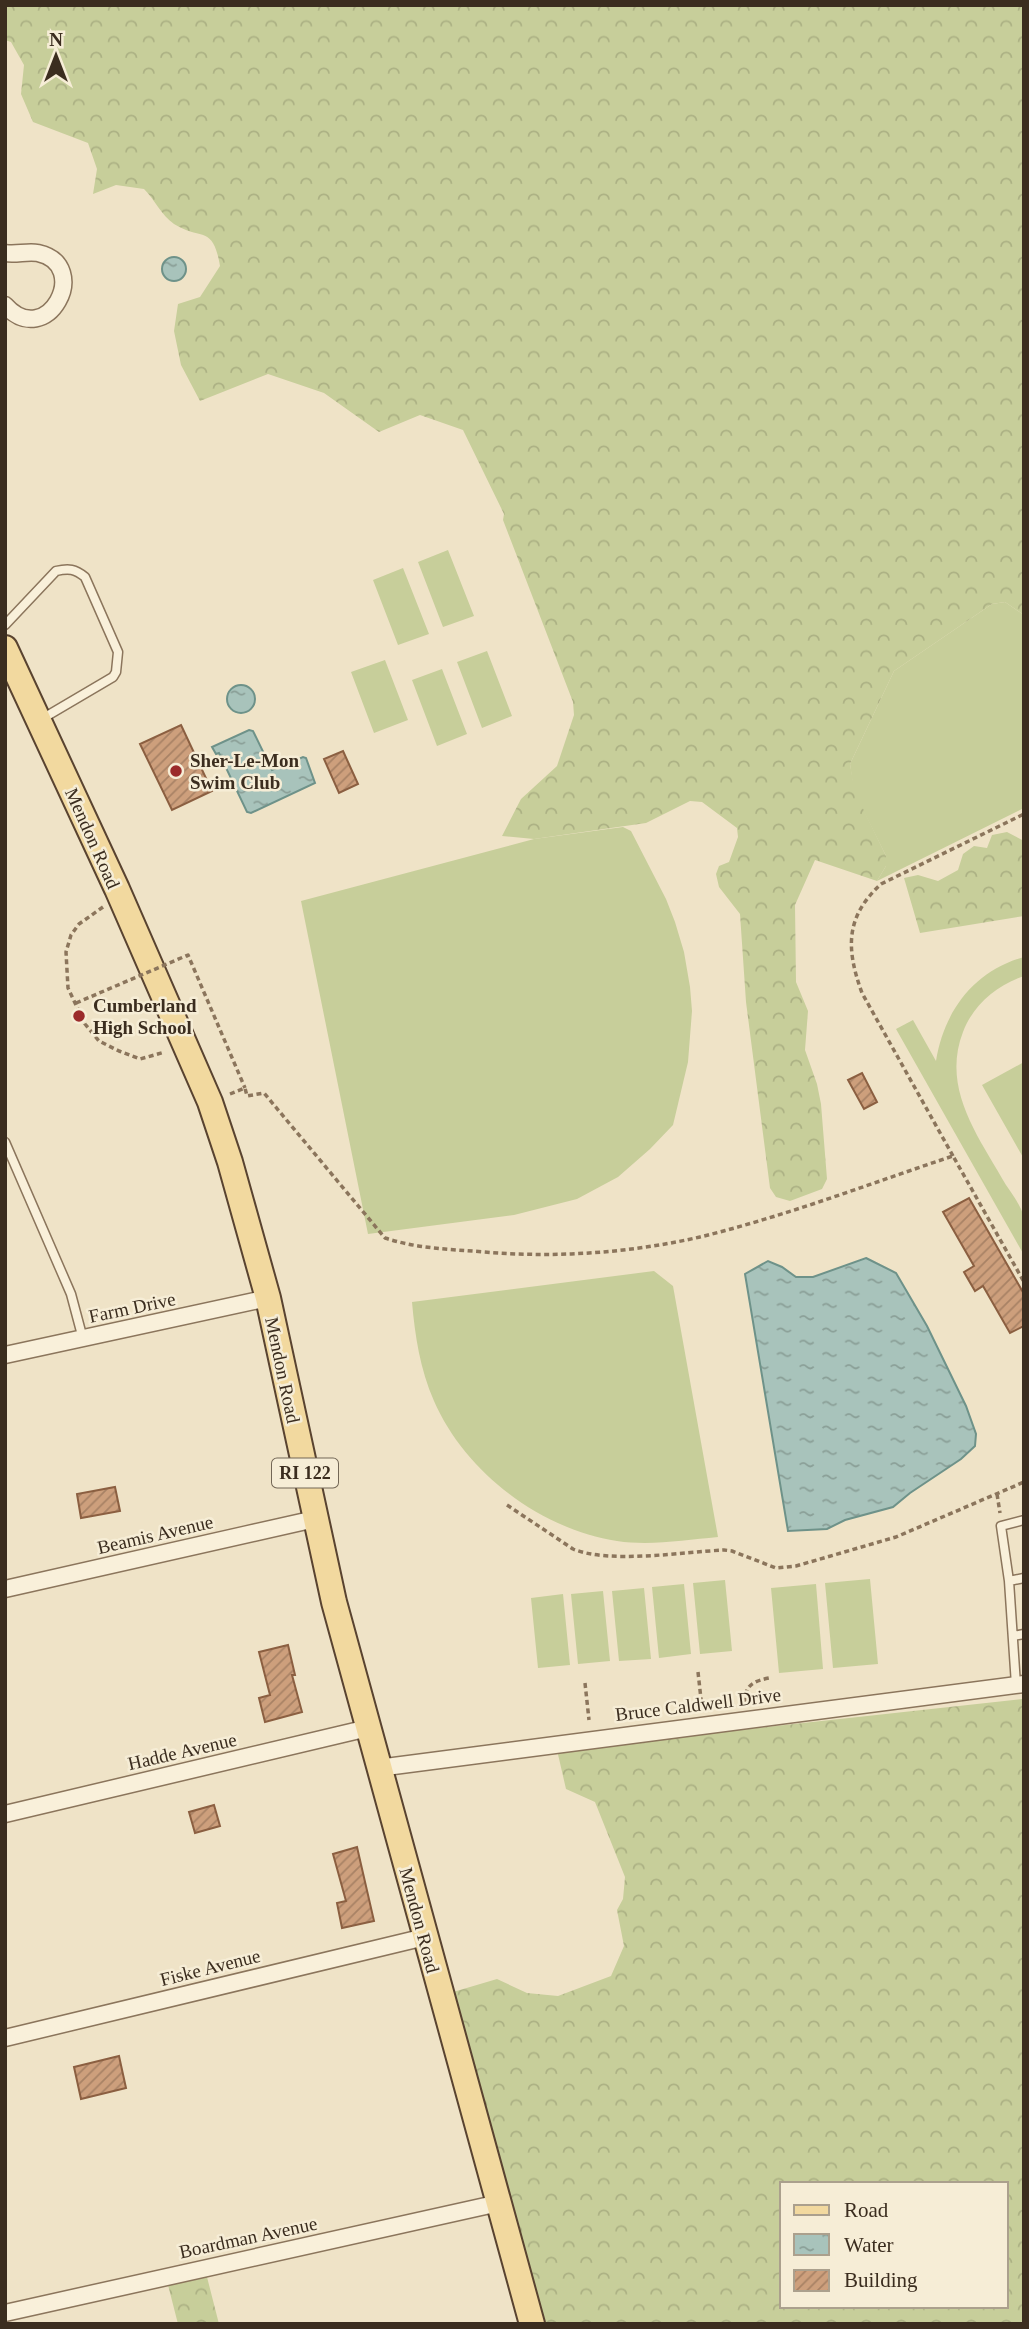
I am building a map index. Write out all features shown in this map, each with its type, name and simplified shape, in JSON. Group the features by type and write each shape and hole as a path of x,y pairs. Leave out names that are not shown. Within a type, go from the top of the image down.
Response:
{"main road":[{"name":"Mendon Road","path":"5,649 40,720 210,1102 230,1162 268,1298 334,1602 532,2324"}],"street":[{"path":"5,253 37,253 47,257 61,272 64,283 59,303 52,311 42,316 20,316 5,305"},
{"name":"Farm Drive","path":"5,1355 268,1298"},
{"name":"Beamis Avenue","path":"5,1589 315,1519"},
{"name":"Bruce Caldwell Drive","path":"378,1768 1020,1684"},
{"name":"Hadde Avenue","path":"5,1814 369,1728"},
{"name":"Fiske Avenue","path":"5,2038 425,1937"},
{"name":"Boardman Avenue","path":"5,2313 499,2203"}],"lane":[{"path":"5,625 56,571 68,568 85,577 118,652 113,677 40,720"},
{"path":"5,1142 71,1294 83,1339"},
{"path":"1020,1684 1001,1526 1024,1520"},
{"path":"1009,1581 1024,1578"},
{"path":"1013,1636 1024,1634"}],"path":[{"path":"1024,814 881,884 866,898 857,914 852,932 851,952 862,993 1024,1282"},
{"path":"108,904 79,924 68,943 68,988 85,1024 99,1041 140,1059 172,1050"},
{"path":"76,1003 188,955 247,1096 264,1093 385,1238 412,1246 531,1256 625,1250 698,1237 763,1220 953,1156"},
{"path":"226,1096 245,1088"},
{"path":"506,1504 583,1553 604,1557 724,1550 767,1566 787,1568 896,1537 1024,1482"},
{"path":"997,1494 1001,1526"},
{"path":"698,1672 702,1708"},
{"path":"745,1703 744,1696 748,1686 757,1680 769,1678"},
{"path":"585,1683 589,1720"}],"green space":[{"path":"5,5 1024,5 1024,615 1005,602 992,604 894,671 850,764 855,792 886,856 886,866 877,881 815,860 795,905 796,982 808,1011 805,1050 821,1104 827,1179 822,1189 790,1201 776,1197 770,1188 746,1002 740,914 719,887 716,874 719,866 729,862 738,837 737,828 702,802 690,801 646,823 534,839 502,836 521,799 557,766 574,715 573,702 503,520 504,514 463,430 420,415 379,432 324,393 268,374 200,401 181,365 174,331 178,304 200,297 220,266 214,244 204,236 174,224 144,189 116,185 93,194 97,169 88,143 33,122 21,94 24,65 11,42 5,40"},
{"path":"448,550 474,616 443,627 418,562"},
{"path":"403,568 429,634 398,645 373,580"},
{"path":"1005,602 1024,615 1024,808 877,881 886,866 886,856 854,792 850,764 894,671 992,604"},
{"path":"487,651 512,716 482,728 457,662"},
{"path":"385,660 408,720 374,733 351,672"},
{"path":"442,669 467,734 437,746 412,680"},
{"path":"623,827 631,831 666,899 684,952 690,987 692,1011 688,1062 673,1125 618,1177 577,1199 514,1215 368,1234 301,901 534,839"},
{"path":"1007,832 1024,841 1024,916 920,933 904,878 918,875 938,881 958,870 963,854 974,846 987,848 992,835"},
{"path":"1024,957 1024,976 987,997 967,1022 957,1053 957,1073 966,1112 1023,1214 1024,1255 896,1029 913,1020 936,1061 946,1026 964,996 990,972"},
{"path":"1024,1062 1024,1159 982,1085"},
{"path":"654,1271 673,1286 718,1537 655,1543 617,1541 560,1524 533,1510 508,1493 465,1451 434,1401 422,1365 412,1302"},
{"path":"870,1579 878,1664 833,1668 825,1583"},
{"path":"725,1580 732,1651 700,1654 693,1583"},
{"path":"684,1584 691,1654 659,1658 652,1587"},
{"path":"816,1584 823,1669 779,1673 771,1588"},
{"path":"644,1588 651,1659 619,1661 612,1591"},
{"path":"603,1591 610,1661 578,1664 571,1594"},
{"path":"563,1594 570,1665 538,1668 531,1598"},
{"path":"1022,1699 1024,2324 532,2324 443,1995 497,1979 527,1993 558,1996 611,1976 624,1946 617,1910 623,1899 625,1877 595,1802 566,1789 557,1750"},
{"path":"202,2275 207,2277 219,2324 178,2324 167,2281"}],"water":[{"path":"174,257 183,260 186,269 183,278 174,281 165,278 162,269 165,260"},
{"path":"241,685 251,689 255,699 251,709 241,713 231,709 227,699 231,689"},
{"path":"249,730 253,731 272,770 303,757 306,758 315,783 251,813 247,812 219,753 216,754 212,747"},
{"path":"866,1258 896,1273 927,1326 966,1406 976,1434 975,1446 893,1507 845,1520 827,1529 788,1531 745,1274 768,1261 796,1277 813,1277"}],"building":[{"name":"Sher-Le-Mon Swim Club","path":"181,725 212,791 172,810 140,744"},
{"path":"343,751 358,784 339,793 324,759"},
{"path":"862,1073 877,1102 864,1109 848,1080"},
{"path":"969,1198 1024,1294 1024,1326 1010,1333 983,1286 975,1291 964,1272 974,1266 943,1212"},
{"path":"115,1487 120,1511 81,1518 77,1494"},
{"path":"288,1645 295,1675 292,1675 302,1712 265,1722 259,1698 270,1695 259,1652"},
{"path":"214,1805 220,1826 195,1833 189,1812"},
{"path":"357,1847 374,1921 342,1928 337,1903 346,1901 333,1854"},
{"path":"119,2056 126,2088 81,2099 74,2067"}],"place":[{"name":"Sher-Le-Mon Swim Club","path":"176,771"},
{"name":"Cumberland High School","path":"79,1016"}]}
